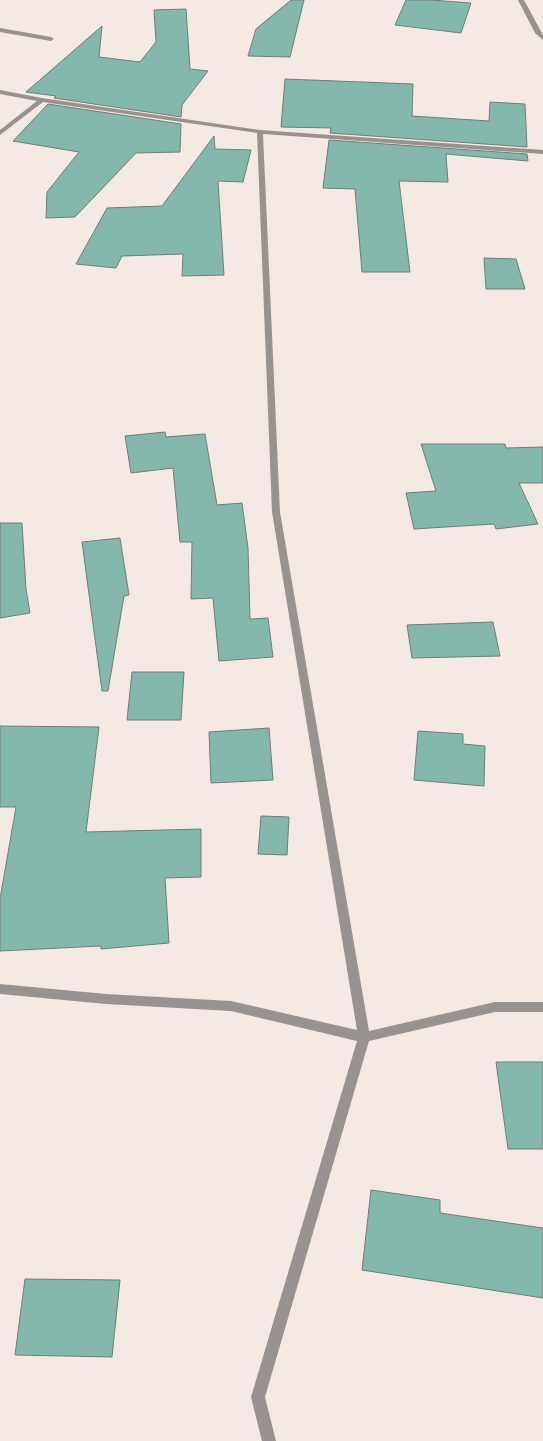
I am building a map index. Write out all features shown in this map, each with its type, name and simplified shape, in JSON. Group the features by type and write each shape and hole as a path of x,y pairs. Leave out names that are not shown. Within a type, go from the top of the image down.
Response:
{"street":[{"path":"521,0 538,33 543,38"},
{"path":"0,30 51,39"},
{"path":"0,92 42,100 260,132 543,152"},
{"path":"0,133 42,100"},
{"path":"260,132 276,512 364,1037 258,1397 269,1441"},
{"path":"0,989 106,999 232,1006 364,1037 495,1007 543,1007"}],"building":[{"path":"291,0 304,0 290,57 248,56 256,29"},
{"path":"406,0 471,3 461,33 395,25"},
{"path":"186,9 190,69 208,71 182,105 181,117 54,98 56,96 26,92 102,26 99,57 140,62 156,42 154,10"},
{"path":"285,79 413,84 412,116 489,121 490,102 525,104 527,147 330,133 331,128 281,127"},
{"path":"48,104 181,124 180,152 136,153 75,217 46,218 47,192 79,152 13,141"},
{"path":"214,136 215,149 251,150 243,182 218,181 224,275 182,276 183,254 122,256 116,268 76,264 107,208 162,206"},
{"path":"329,140 527,154 528,161 446,154 448,182 399,181 410,272 362,272 355,189 323,188"},
{"path":"484,258 516,259 525,289 486,289"},
{"path":"165,432 166,437 205,434 217,505 242,503 248,548 250,619 268,618 273,657 219,661 213,598 191,599 192,542 180,542 173,468 131,473 125,436"},
{"path":"421,444 505,444 506,448 543,447 543,483 519,483 538,524 496,529 494,524 414,529 406,493 436,491"},
{"path":"0,523 22,523 26,589 30,613 0,618"},
{"path":"120,538 129,595 124,596 108,691 102,691 82,542"},
{"path":"493,622 500,656 412,658 407,625"},
{"path":"132,672 184,672 181,720 127,720"},
{"path":"0,726 99,727 86,832 201,829 201,877 165,878 169,943 101,949 101,946 0,951 0,899 16,807 0,807"},
{"path":"269,728 273,780 211,783 209,732"},
{"path":"418,731 463,734 463,744 485,746 484,786 414,780"},
{"path":"261,816 289,817 287,855 258,854"},
{"path":"496,1062 543,1062 543,1149 508,1149"},
{"path":"371,1190 440,1200 440,1213 543,1228 543,1298 362,1270"},
{"path":"25,1279 120,1280 112,1357 15,1355"}]}
